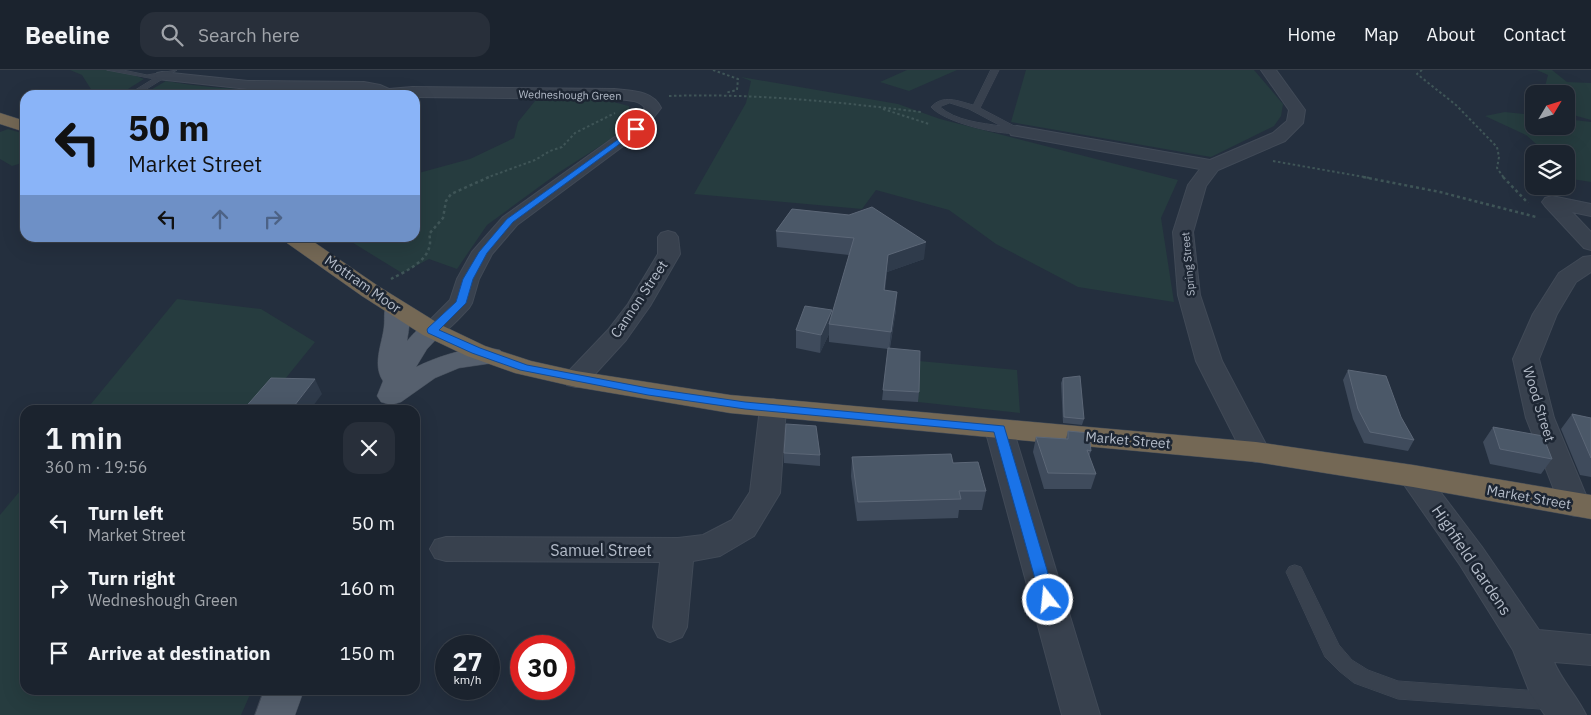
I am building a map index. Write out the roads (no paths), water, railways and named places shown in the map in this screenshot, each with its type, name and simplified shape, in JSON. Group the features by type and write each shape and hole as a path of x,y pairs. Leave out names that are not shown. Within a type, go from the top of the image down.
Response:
{"highway":[{"path":"0,118 20,124"},
{"name":"Mottram Moor","path":"301,242 396,309 432,330"},
{"name":"Market Street","path":"432,330 491,356 524,367 648,392 773,408 1256,452 1414,476 1583,506"}],"main road":[{"path":"390,397 390,356 397,334 396,309"},
{"path":"390,397 409,355 421,339 432,330"},
{"path":"390,397 411,379 436,366 463,359 491,356"},
{"path":"275,715 282,695"}],"street":[{"path":"1017,131 1212,166 1279,137 1295,124 1297,110 1268,70"},
{"name":"Wedneshough Green","path":"167,73 248,84 364,86 376,90"},
{"name":"Wedneshough Green","path":"420,94 614,94 641,97 651,103 653,108 636,129 510,221 483,252 468,279 461,303 432,330"},
{"name":"Spring Street","path":"1212,166 1197,185 1183,232 1189,294 1209,361 1256,452"},
{"path":"1591,210 1552,202 1591,244"},
{"name":"Cannon Street","path":"576,379 617,335 638,306 669,254 668,237"},
{"name":"Wood Street","path":"1583,506 1540,418 1526,359 1545,314 1566,278 1591,262"},
{"name":"Samuel Street","path":"446,549 678,550 709,548 743,528 765,493 773,408"},
{"path":"999,429 1081,715"},
{"name":"Highfield Gardens","path":"1414,476 1529,644 1543,681 1562,708"},
{"path":"670,627 678,550"},
{"path":"1529,644 1591,650"}],"lane":[{"path":"111,70 147,77 167,73"},
{"path":"975,109 995,70"},
{"path":"139,90 167,73"},
{"path":"950,101 961,103 1017,131 959,120 939,112 935,107 940,103 950,101"},
{"path":"1295,572 1332,651 1338,660 1364,678 1381,686 1398,690 1562,708"}]}
